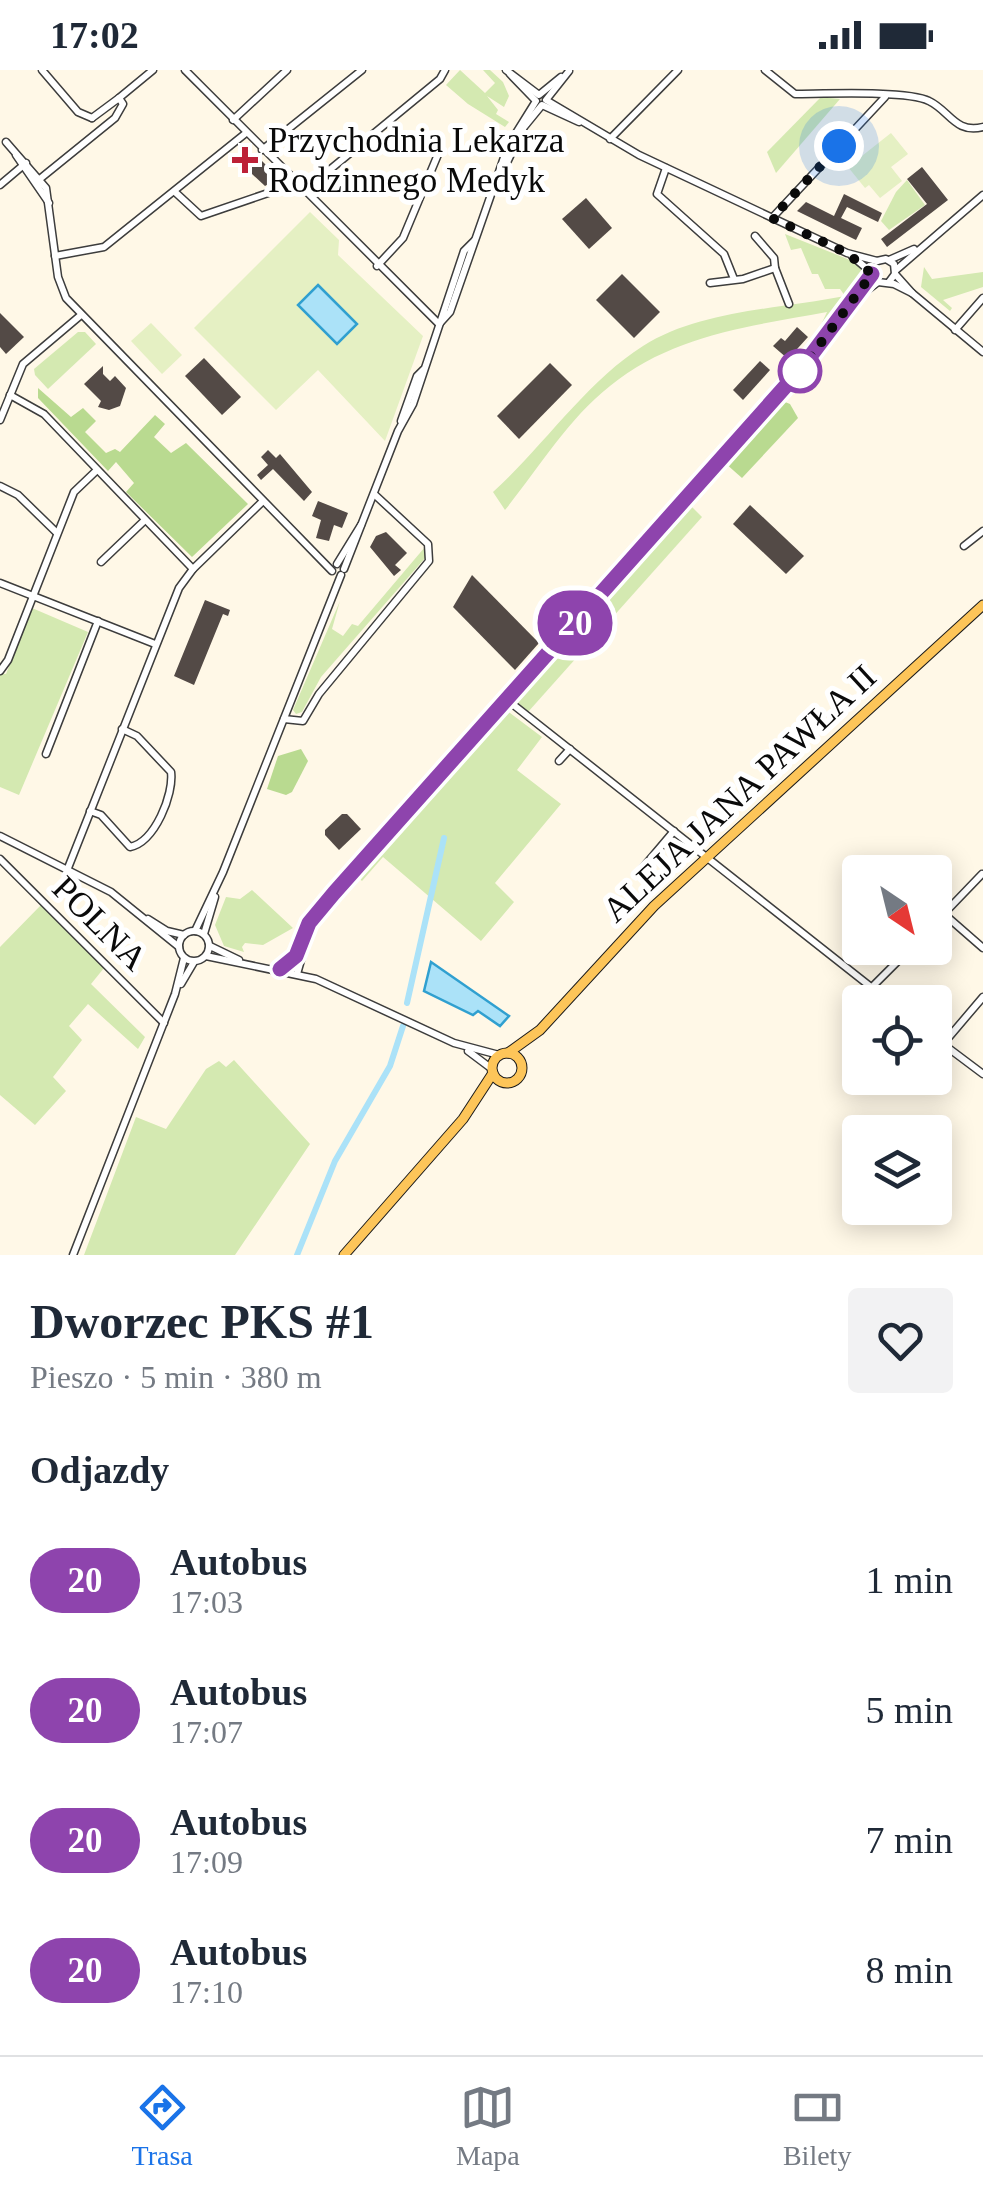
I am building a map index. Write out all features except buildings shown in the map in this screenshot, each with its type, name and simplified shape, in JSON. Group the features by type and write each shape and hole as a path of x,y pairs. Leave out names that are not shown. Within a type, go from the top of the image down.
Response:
{"main road":[{"name":"ALEJA JANA PAWŁA II","path":"505,1083 518,1078 521,1064 540,1030 632,927 983,604"},
{"name":"ALEJA JANA PAWŁA II","path":"503,1054 540,1030"},
{"path":"344,1255 462,1119 503,1054 521,1064"},
{"path":"462,1119 505,1083 492,1071"}],"street":[{"path":"42,70 78,112 92,118"},
{"path":"90,139 92,118 153,70"},
{"path":"185,70 439,324"},
{"path":"233,120 288,70"},
{"path":"262,150 362,70"},
{"path":"304,191 440,79 445,70"},
{"path":"610,139 678,70"},
{"path":"765,70 794,94 824,91 928,100 956,124 972,130 983,128"},
{"path":"439,324 450,312 496,183 505,172 524,127 541,100 569,71"},
{"path":"508,72 541,100 610,139 847,253 876,261 889,260 919,246"},
{"path":"772,218 886,96"},
{"path":"41,178 115,118 123,104 120,98"},
{"path":"55,256 104,247 246,133"},
{"path":"3,138 41,178 50,204 60,287 81,315 317,557 337,570"},
{"path":"377,266 403,238 439,152"},
{"path":"0,185 25,163"},
{"path":"25,163 50,204"},
{"path":"666,168 657,194 724,254 734,279"},
{"path":"175,192 201,216 277,190 290,178"},
{"path":"889,282 919,246 983,195"},
{"path":"755,236 774,258 789,304"},
{"path":"427,315 439,313 464,252 474,241"},
{"path":"847,253 878,282"},
{"path":"889,260 912,293 983,352"},
{"path":"296,974 313,918 800,370 852,302 876,261"},
{"path":"710,284 775,268"},
{"path":"852,302 878,282 889,282 912,293"},
{"path":"955,330 983,298"},
{"path":"245,963 210,946 204,934 224,872 332,598 337,570 362,524 413,404 442,308"},
{"path":"0,420 23,364 81,315"},
{"path":"427,315 433,342"},
{"path":"10,395 41,412 193,569"},
{"path":"0,671 8,660 74,492 97,470"},
{"path":"0,486 15,492 57,534"},
{"path":"284,718 303,721 320,694 429,562 428,544 381,496 374,494"},
{"path":"68,868 179,588 193,569 263,501"},
{"path":"102,562 144,520"},
{"path":"964,546 983,531"},
{"path":"0,583 155,644"},
{"path":"46,754 98,621"},
{"path":"506,700 867,985"},
{"path":"90,811 101,815 130,846 140,845 152,832 164,804 173,776 137,736 122,729"},
{"path":"559,761 570,749"},
{"path":"628,808 634,800"},
{"path":"641,870 674,831"},
{"path":"0,836 111,892 179,947 184,958 175,994 73,1255"},
{"name":"POLNA","path":"0,859 164,1023"},
{"path":"195,931 224,872"},
{"path":"952,906 982,874"},
{"path":"142,916 171,933 204,934"},
{"path":"952,921 983,948"},
{"path":"179,947 184,935"},
{"path":"206,956 210,946"},
{"path":"280,969 292,962 301,948"},
{"path":"175,994 194,962 206,956 280,969 337,987 454,1042 503,1054"},
{"path":"184,958 194,962"},
{"path":"874,985 894,965"},
{"path":"952,1034 983,998"},
{"path":"454,1042 492,1071"},
{"path":"952,1051 983,1074"}],"green space":[{"path":"460,70 485,93 495,83 483,70 490,70 503,82 509,96 504,107 487,96 498,110 496,114 509,122 505,127 446,85"},
{"path":"821,97 840,99 776,173 767,152"},
{"path":"891,133 908,154 891,167 902,181 880,198 869,185 865,188 848,167"},
{"path":"907,180 925,205 889,230 881,221"},
{"path":"310,212 339,240 338,255 423,336 385,441 318,370 276,410 194,328"},
{"path":"785,234 850,260 865,271 822,330 819,329 827,312 713,335 634,369 581,414 505,510 493,492 603,377 643,346 665,334 715,318 845,296 840,289 825,289 818,274 812,274 801,248 791,250"},
{"path":"924,267 932,279 983,272 983,287 943,300 952,308 950,311 921,287"},
{"path":"151,323 182,355 162,374 131,341"},
{"path":"78,332 85,332 96,344 48,389 34,369"},
{"path":"38,388 71,417 83,408 96,421 85,432 106,453 115,449 120,452 155,415 165,424 154,437 171,453 186,443 248,504 192,557 126,492 134,483 116,462 108,471 38,398"},
{"path":"780,400 790,404 798,418 742,478 725,463"},
{"path":"689,504 702,517 528,712 518,705 517,696"},
{"path":"425,547 426,557 321,677 302,712 296,714 293,710 340,601 332,629 343,636 352,624 358,626"},
{"path":"32,608 88,632 19,795 0,787 0,673 6,674"},
{"path":"506,710 542,737 517,770 561,804 495,883 514,902 481,941 383,857 362,881 356,875"},
{"path":"301,749 308,761 292,792 286,795 267,789 278,756"},
{"path":"252,890 293,928 263,945 245,943 244,952 224,946 215,925 226,897 240,899"},
{"path":"41,905 104,968 91,984 145,1037 138,1049 88,1004 69,1026 82,1040 53,1077 66,1091 35,1125 0,1095 0,947"},
{"path":"234,1060 310,1144 235,1255 84,1255 136,1117 166,1129 206,1069 219,1061 226,1067"}],"water":[{"path":"318,285 357,324 337,344 298,305"},
{"path":"431,962 509,1016 500,1026 478,1011 473,1015 424,991"}],"waterway":[{"path":"407,1003 444,838"},
{"path":"297,1255 335,1161 390,1066 403,1026"}],"bus line":[{"name":"20","path":"280,969 292,962 309,923 334,893 800,370 872,274"}],"place":[{"name":"Przychodnia Lekarza Rodzinnego Medyk","path":"245,160"}],"route":[{"path":"800,371 872,274 847,253 772,218 839,146"}]}
